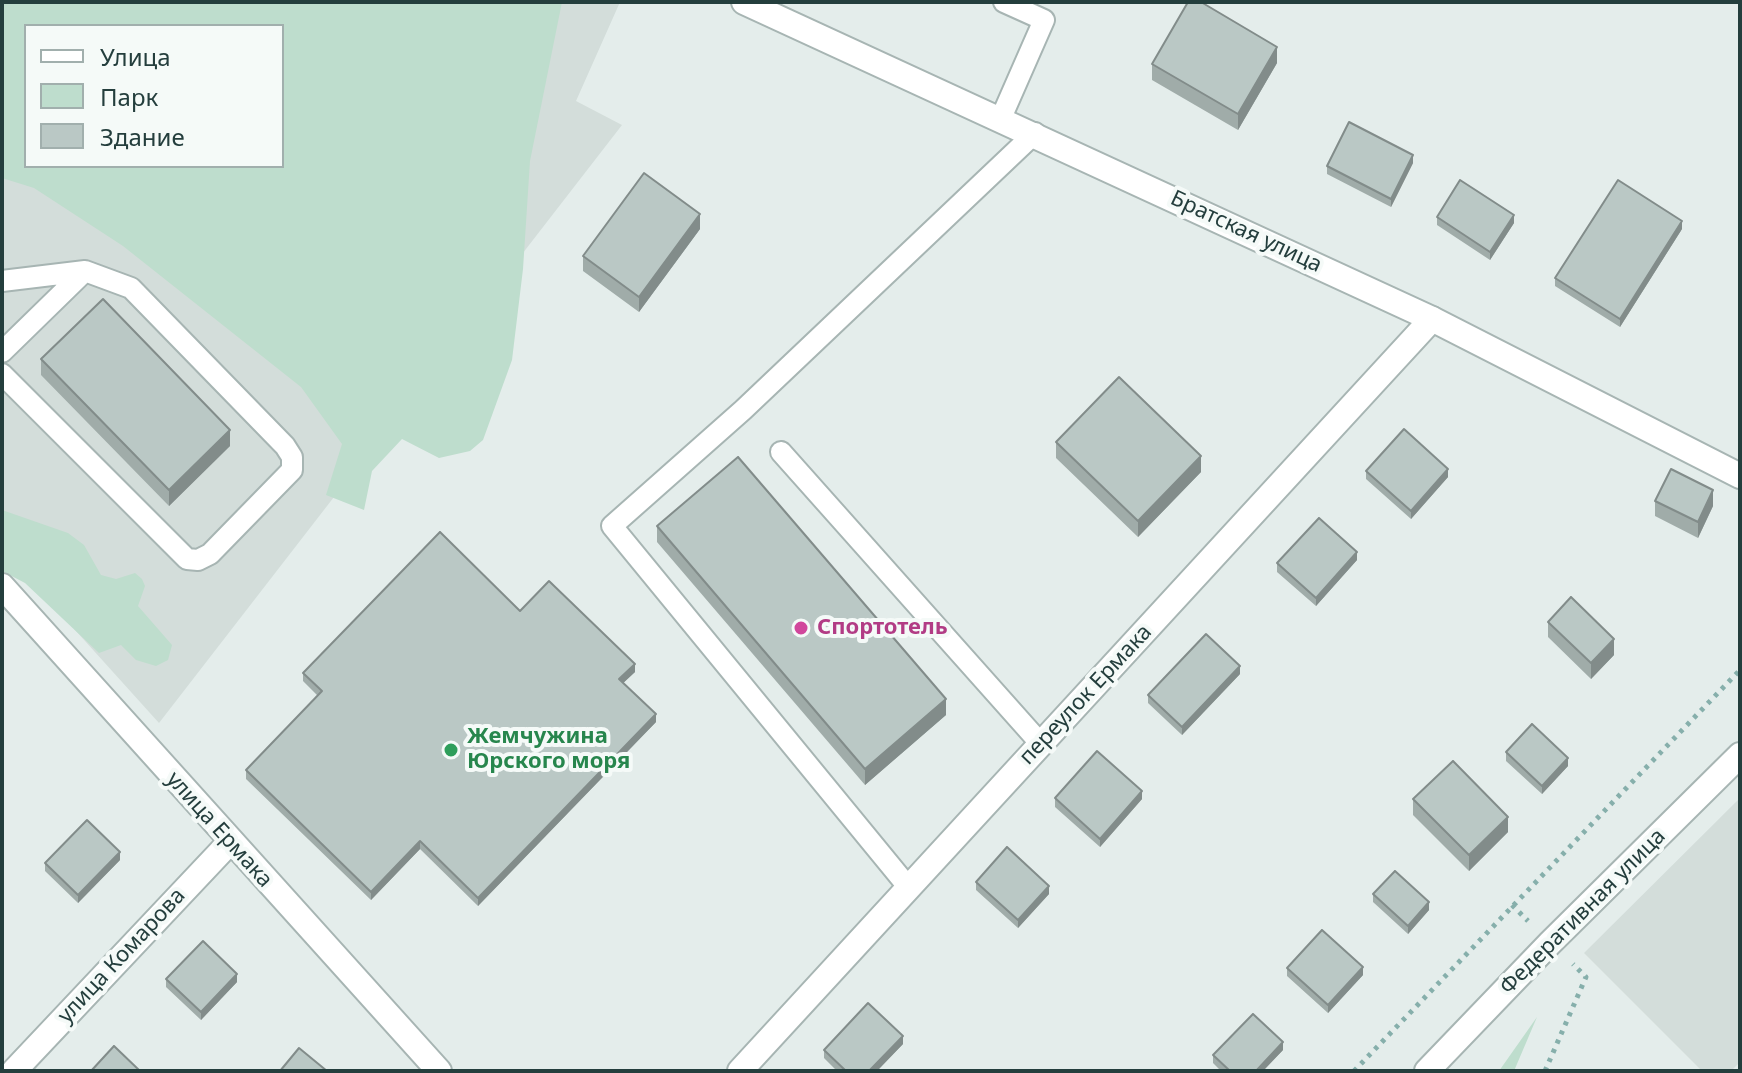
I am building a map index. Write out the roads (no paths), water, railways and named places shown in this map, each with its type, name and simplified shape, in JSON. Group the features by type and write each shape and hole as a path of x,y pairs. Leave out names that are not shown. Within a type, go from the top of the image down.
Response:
{"street":[{"name":"Братская улица","path":"744,2 1035,133 1432,319 1740,476"},
{"name":"переулок Ермака","path":"740,1071 1432,319"},
{"name":"улица Ермака","path":"2,586 433,1069"},
{"name":"Федеративная улица","path":"1427,1071 1550,943 1740,755"},
{"name":"улица Комарова","path":"14,1071 230,842"}],"lane":[{"path":"1001,118 1044,20 1004,2"},
{"path":"909,888 612,526 765,390 1035,133"},
{"path":"2,281 85,271 131,288 285,446 292,457 292,470 210,554 198,560 187,559 2,374"},
{"path":"2,352 85,271"},
{"path":"781,452 1041,744"}],"place":[{"name":"Спортотель","path":"801,628"},
{"name":"Жемчужина Юрского моря","path":"451,750"}]}
